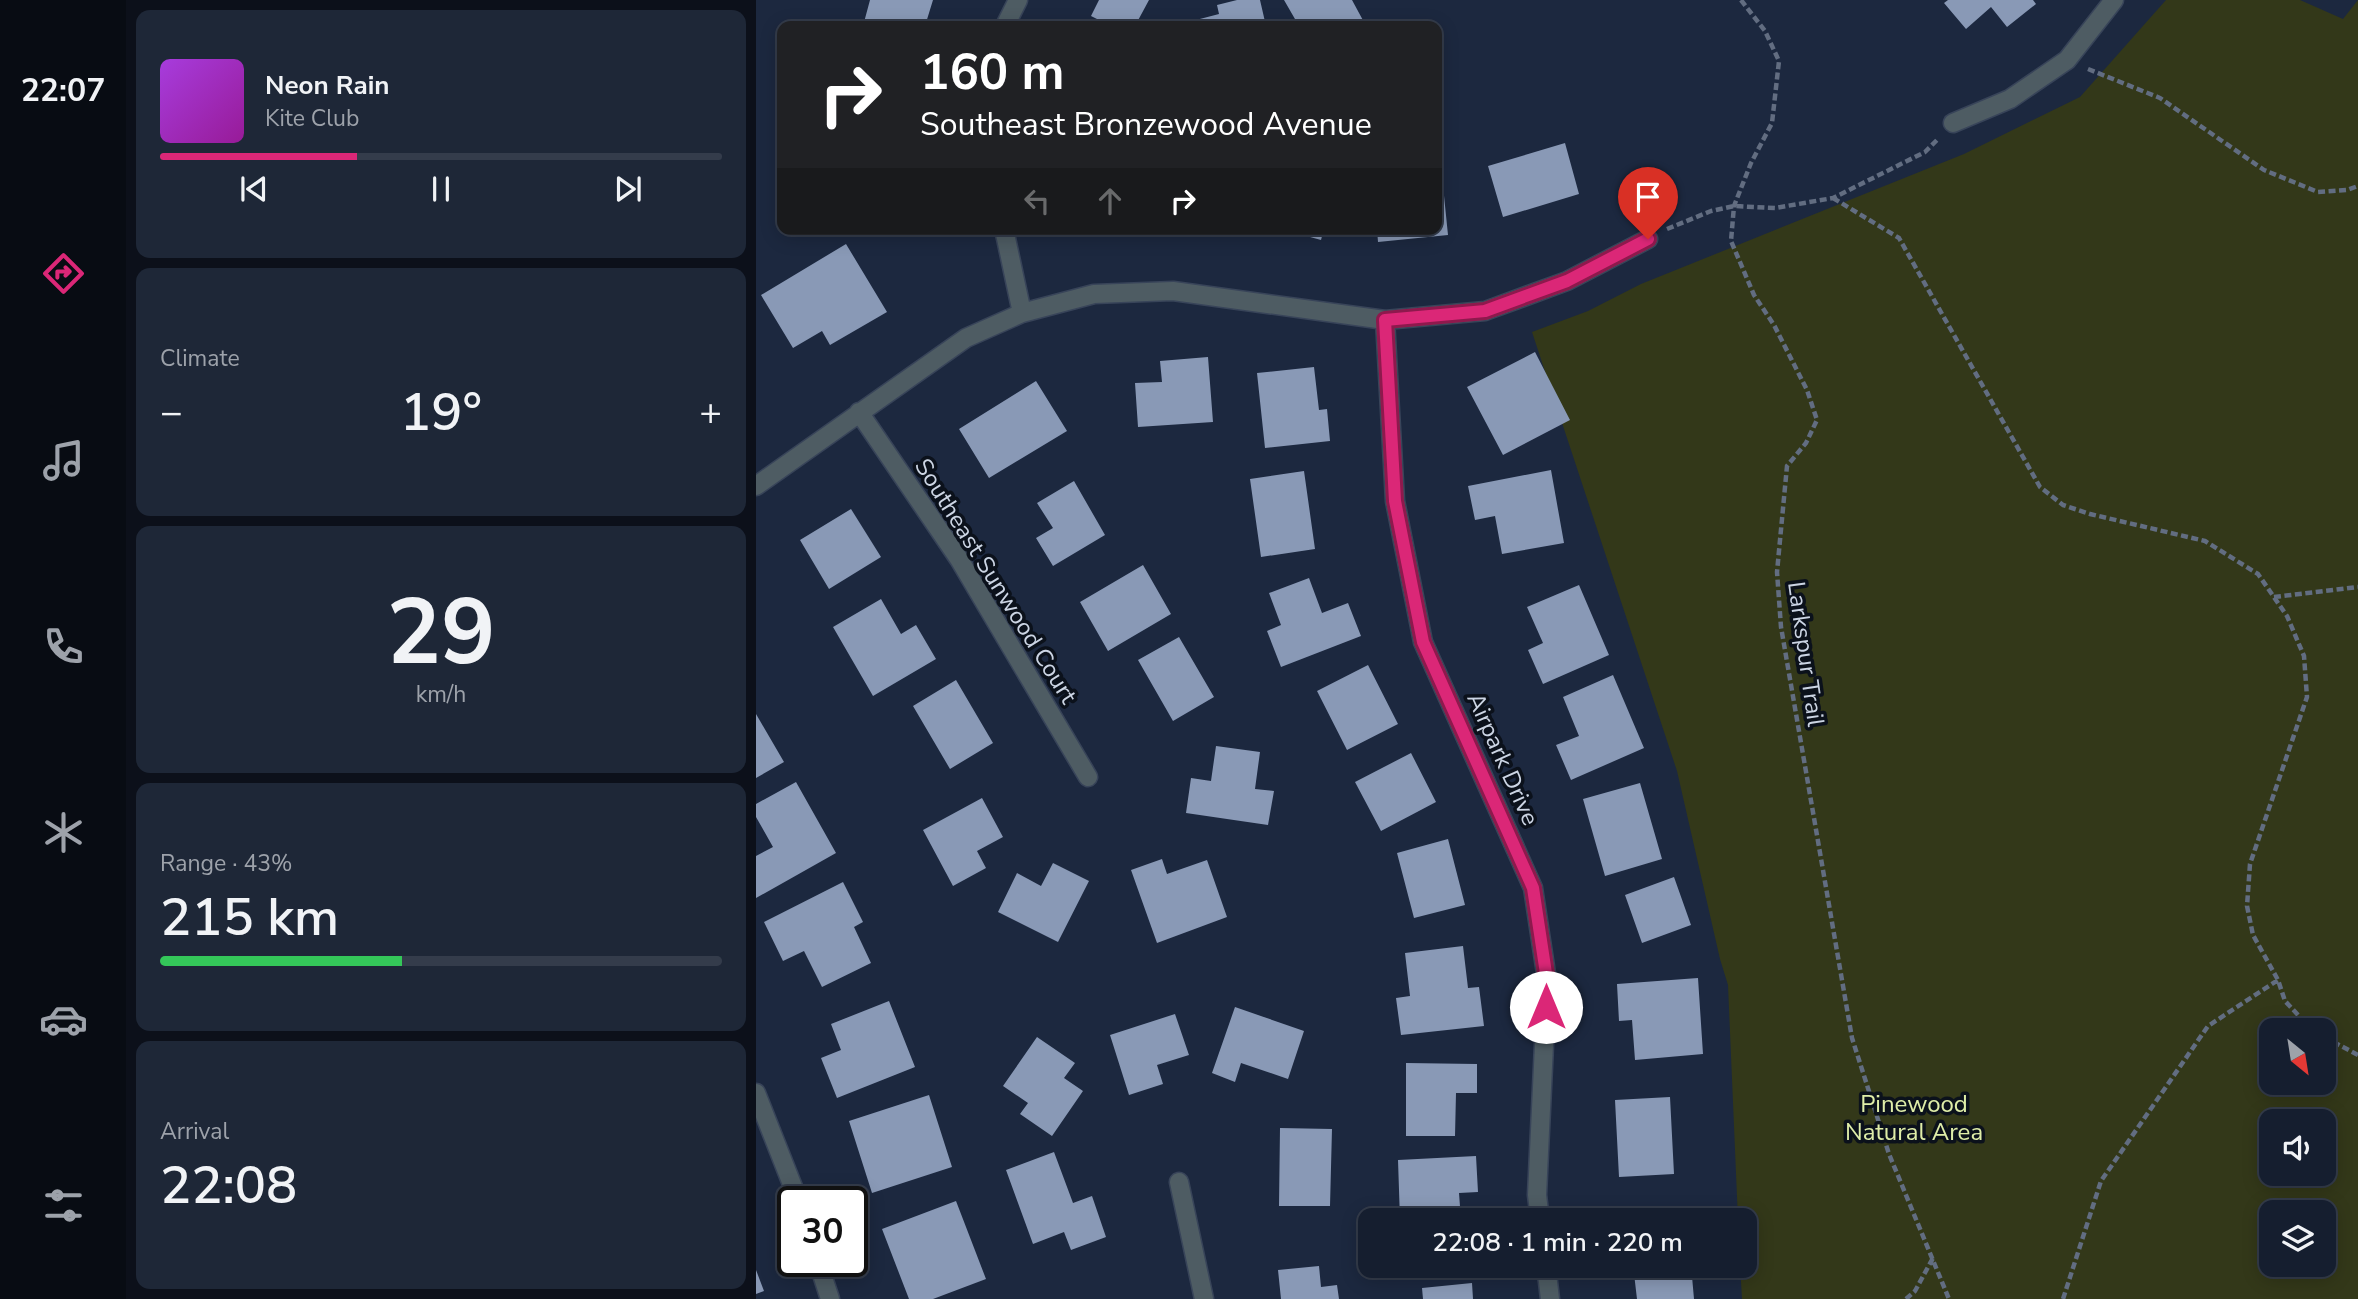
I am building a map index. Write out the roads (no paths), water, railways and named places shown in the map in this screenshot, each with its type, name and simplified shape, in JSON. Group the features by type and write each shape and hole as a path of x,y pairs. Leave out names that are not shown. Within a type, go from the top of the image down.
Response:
{"street":[{"path":"1008,21 1018,0"},
{"path":"1953,123 2010,99 2067,60 2114,0"},
{"path":"1005,235 1022,313"},
{"path":"756,486 966,338 1022,313 1094,294 1173,291 1385,320 1485,311 1567,281 1648,239"},
{"name":"Airpark Drive","path":"1385,320 1395,501 1423,642 1533,888 1547,980 1539,1208"},
{"name":"Southeast Sunwood Court","path":"859,412 959,559 1088,778"},
{"path":"756,1093 793,1186"},
{"path":"1178,1182 1203,1299"},
{"path":"823,1277 830,1299"},
{"path":"1548,1278 1550,1299"}],"park label":[{"name":"Pinewood Natural Area","path":"1914,1118"}]}
